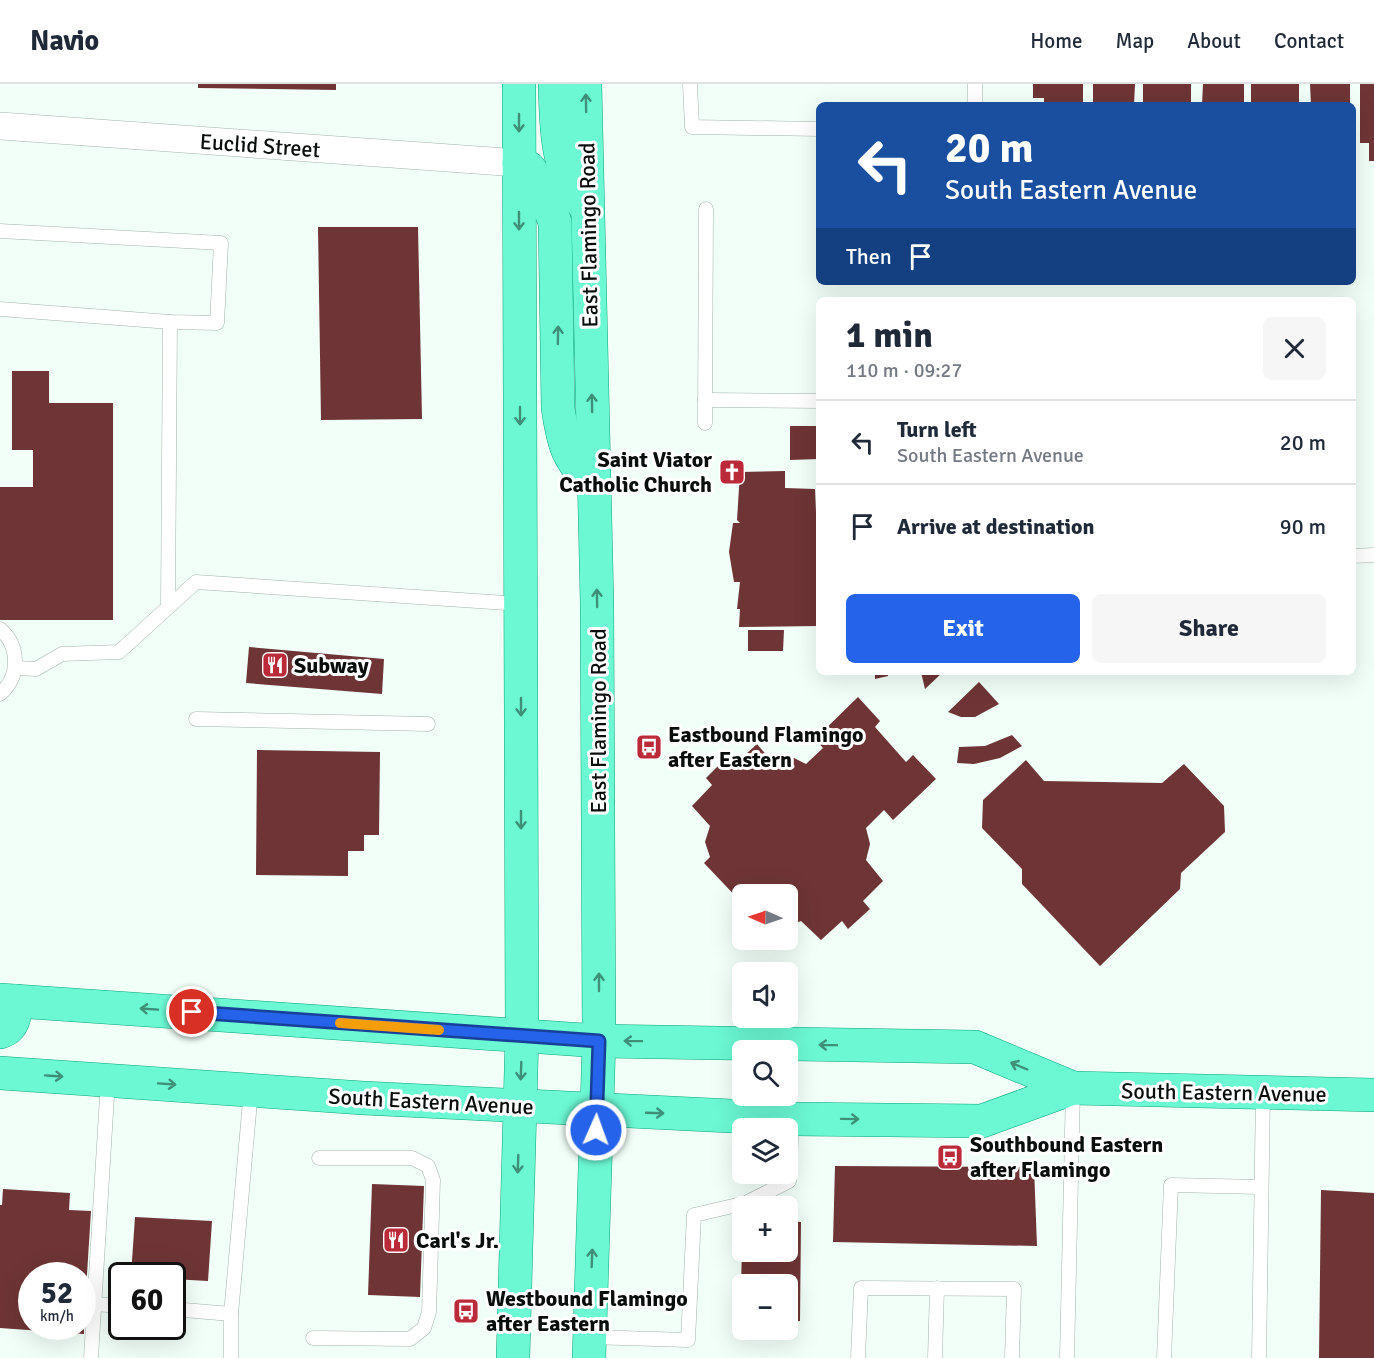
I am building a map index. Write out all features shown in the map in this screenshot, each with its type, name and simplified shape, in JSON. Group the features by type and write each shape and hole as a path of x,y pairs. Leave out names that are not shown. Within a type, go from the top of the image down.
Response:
{"main road":[{"path":"513,1358 522,1035 519,84"},
{"path":"555,84 555,124 559,151 577,197 588,211"},
{"name":"East Flamingo Road","path":"585,84 594,489 599,1041 589,1348"},
{"path":"519,163 529,168 539,183 555,222 558,408 562,434 570,459 594,489"},
{"path":"0,1032 6,1030 14,1020 8,1001"},
{"name":"South Eastern Avenue","path":"8,1001 599,1041 975,1047 1073,1088"},
{"name":"South Eastern Avenue","path":"0,1073 520,1106 770,1118"},
{"name":"South Eastern Avenue","path":"798,1119 982,1121 1073,1088 1374,1095"}],"street":[{"name":"Euclid Street","path":"0,126 519,163"}],"lane":[{"path":"690,84 692,127 816,129"},
{"path":"975,84 975,102"},
{"path":"705,423 706,208"},
{"path":"0,231 221,243 217,323 170,322 0,309"},
{"path":"168,607 170,322"},
{"path":"705,400 816,401"},
{"path":"1356,556 1374,555"},
{"path":"15,668 36,669 62,654 119,652 196,582 521,604"},
{"path":"0,629 11,642 15,655 15,668 11,680 0,694"},
{"path":"196,719 428,724"},
{"path":"96,1272 108,1080"},
{"path":"1067,1358 1073,1088"},
{"path":"231,1358 231,1314 251,1090"},
{"path":"1259,1358 1263,1092"},
{"path":"313,1338 410,1339 424,1328 429,1312 433,1180 428,1166 412,1158 319,1158"},
{"path":"589,1348 688,1340 694,1215 746,1203 783,1184"},
{"path":"1164,1358 1172,1185 1260,1186"},
{"path":"858,1358 861,1288 1014,1289 1012,1358"},
{"path":"935,1358 937,1288"},
{"path":"186,1311 231,1314"},
{"path":"91,1358 92,1340"}],"building":[{"path":"198,84 336,84 336,90 198,88"},
{"path":"1033,84 1083,84 1083,102 1044,102 1044,98 1033,98"},
{"path":"1093,84 1135,84 1134,102 1093,102"},
{"path":"1143,84 1191,84 1191,102 1143,102"},
{"path":"1203,84 1244,84 1244,102 1202,102"},
{"path":"1251,84 1299,84 1299,102 1251,102"},
{"path":"1310,84 1350,84 1350,102 1311,102"},
{"path":"1360,84 1374,84 1374,161 1369,161 1369,143 1360,143"},
{"path":"318,227 418,227 422,419 321,420"},
{"path":"12,371 49,371 49,403 113,403 113,620 0,620 0,487 33,487 33,450 12,450"},
{"path":"790,426 816,426 816,459 790,460"},
{"path":"785,471 785,488 815,489 816,626 739,627 740,609 737,609 740,582 734,582 729,552 733,523 740,523 737,520 740,472"},
{"path":"748,630 784,630 783,651 748,651"},
{"path":"249,647 384,659 382,694 246,683"},
{"path":"875,675 888,675 888,676 875,679"},
{"path":"922,675 940,675 925,689"},
{"path":"979,682 999,704 975,717 961,717 948,712"},
{"path":"858,697 880,721 875,727 906,762 913,755 936,779 893,820 884,810 866,828 870,844 866,860 883,881 863,901 870,909 848,929 842,921 821,940 801,921 798,922 798,884 732,884 732,892 704,863 710,857 705,842 710,826 692,806 712,785 706,778 726,758 734,765 757,744 775,765 787,758 794,758 806,764 823,748 815,739"},
{"path":"1012,735 1022,746 1000,758 974,764 957,763 959,747 985,746"},
{"path":"257,750 380,752 379,835 364,835 364,851 348,851 348,876 256,875"},
{"path":"1026,760 1044,781 1162,783 1184,764 1224,806 1225,832 1181,873 1180,889 1100,966 1022,884 1022,869 982,828 983,800"},
{"path":"835,1166 1034,1167 1037,1246 833,1242"},
{"name":"Carl's Jr.","path":"372,1184 424,1186 420,1297 368,1295"},
{"path":"3,1189 70,1193 69,1210 91,1211 88,1262 18,1262 18,1329 0,1328 0,1205 2,1205"},
{"path":"1321,1190 1374,1193 1374,1358 1319,1358"},
{"path":"135,1217 212,1221 208,1281 186,1280 186,1262 132,1262"},
{"path":"798,1222 801,1222 800,1321 798,1321 798,1274 741,1274 742,1262 798,1262"}],"slow traffic":[{"path":"340,1023 439,1030"}],"place":[{"name":"Saint Viator Catholic Church","path":"732,472"},
{"name":"Subway","path":"275,665"},
{"name":"Eastbound Flamingo after Eastern","path":"649,747"},
{"name":"Southbound Eastern after Flamingo","path":"950,1157"},
{"name":"Carl's Jr.","path":"396,1240"},
{"name":"Westbound Flamingo after Eastern","path":"466,1311"}],"route":[{"path":"192,1012 599,1041 596,1130"}]}
